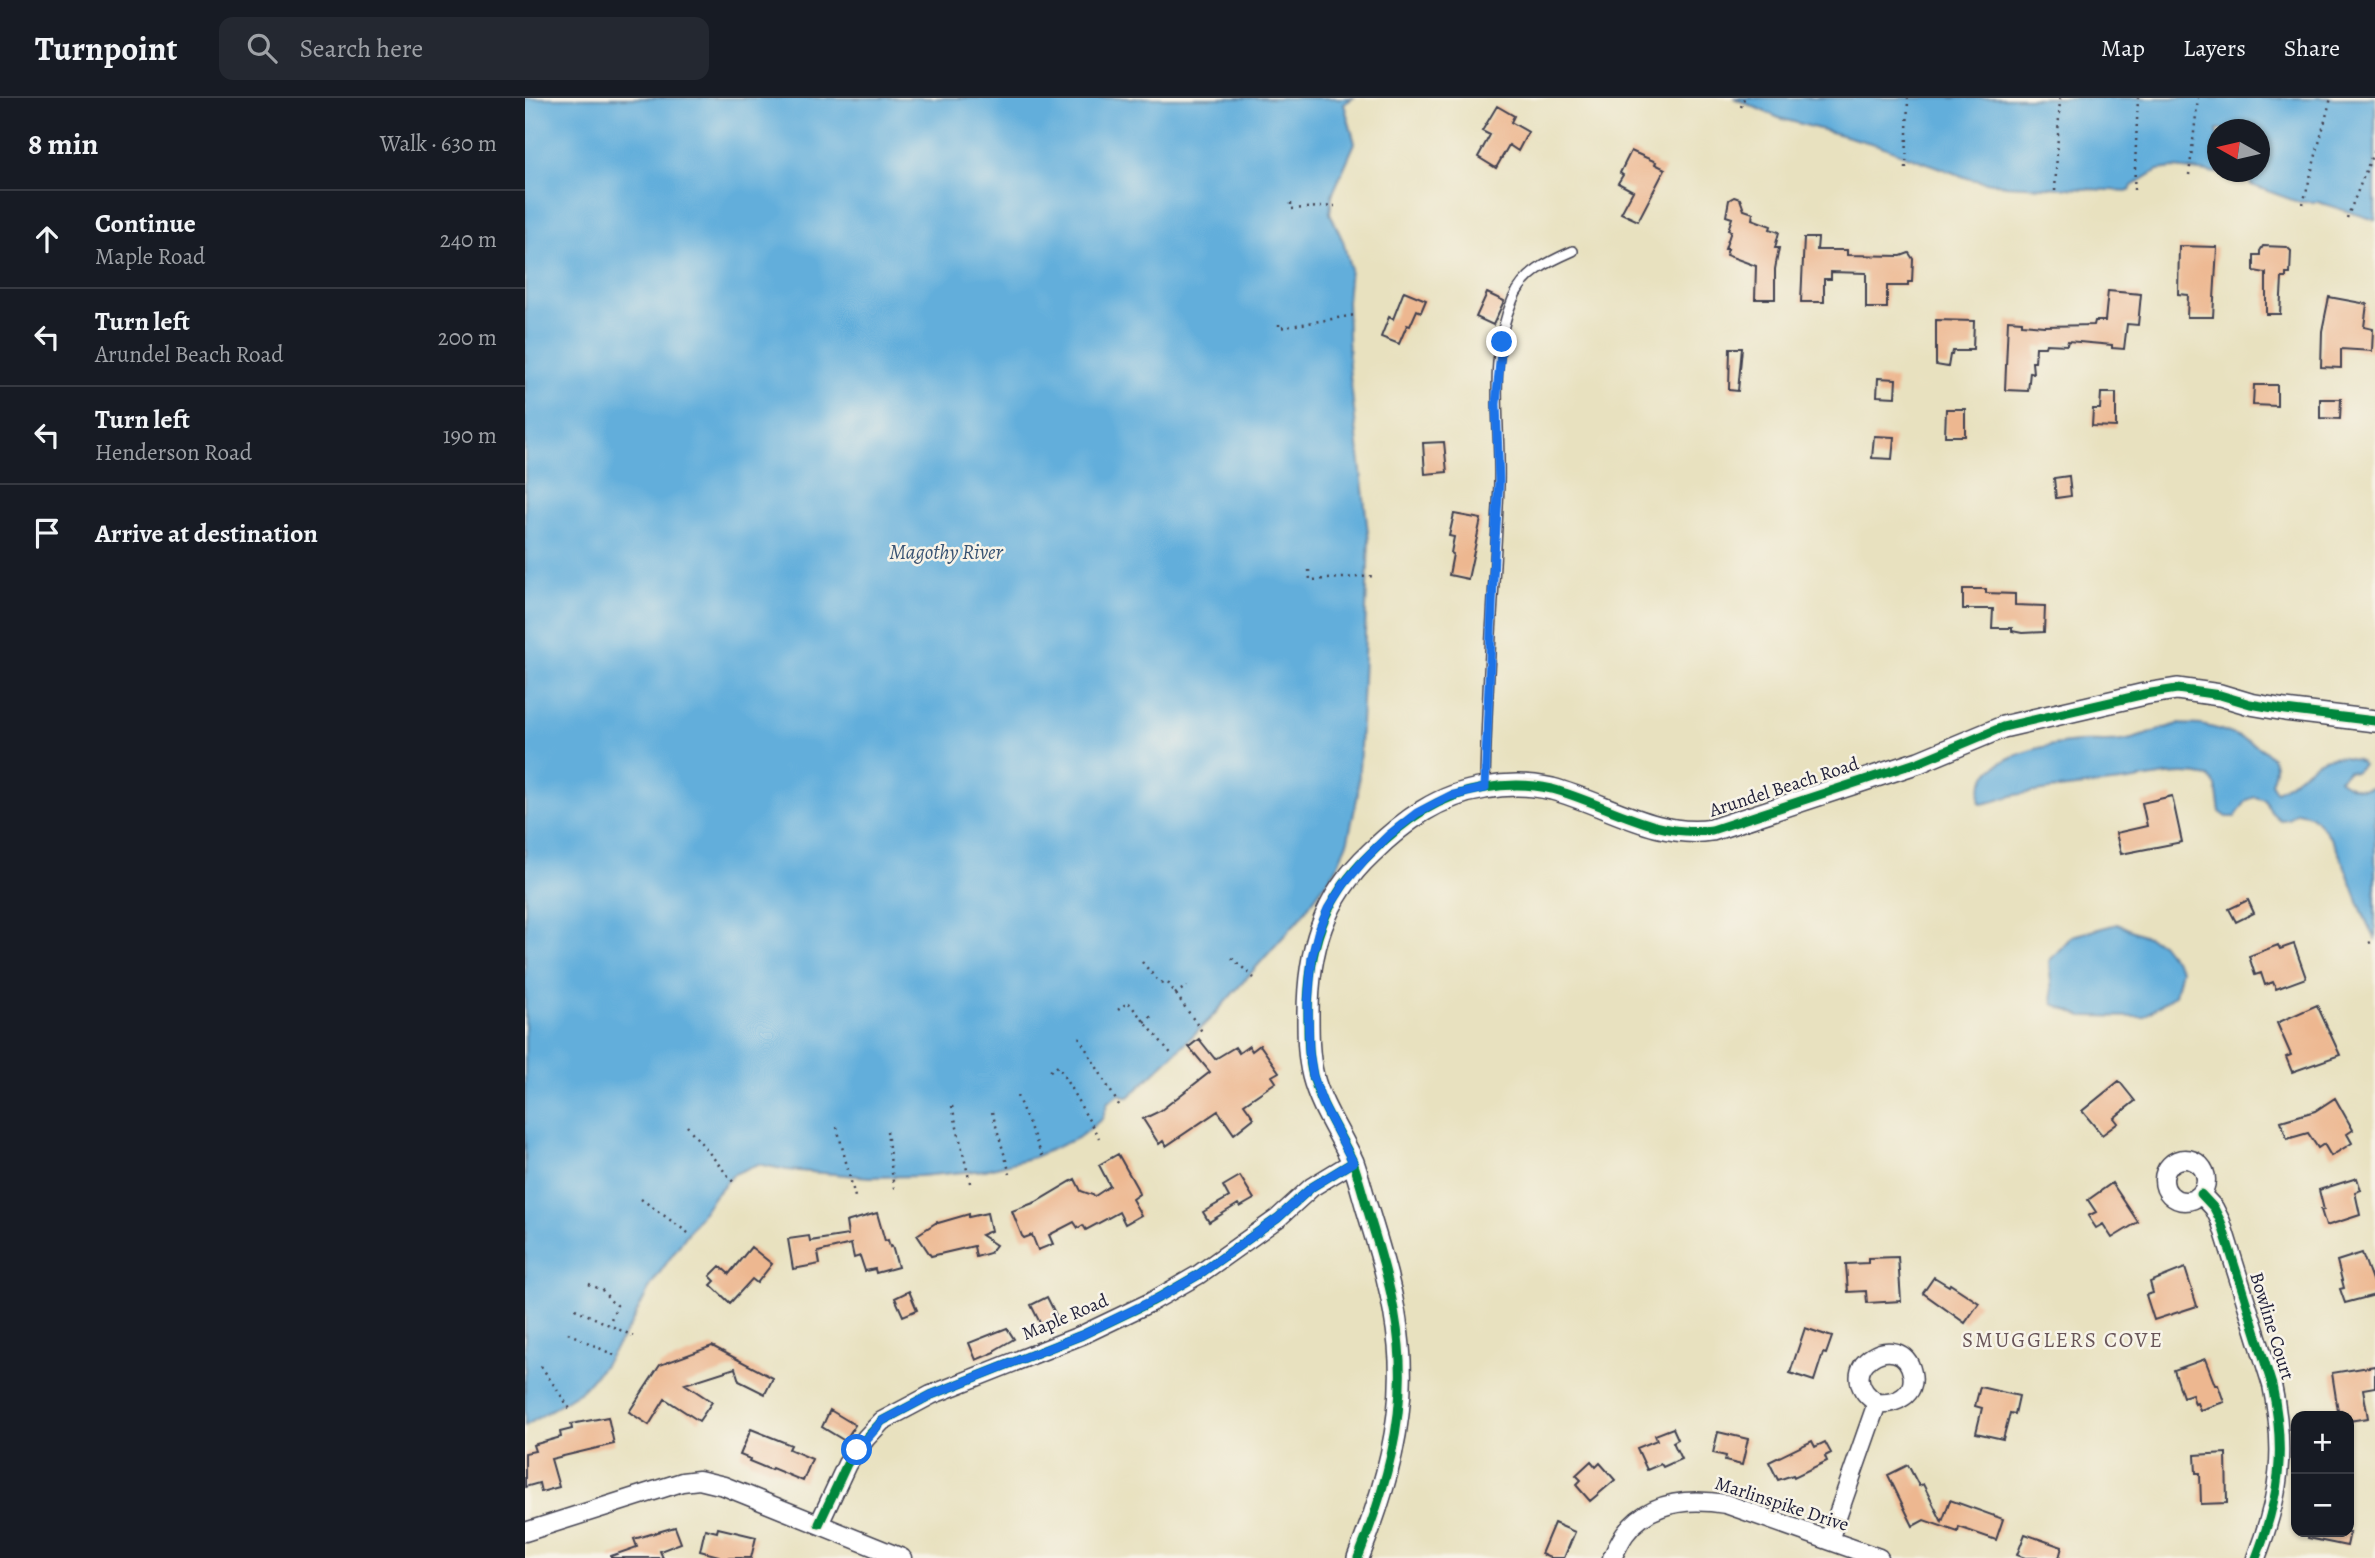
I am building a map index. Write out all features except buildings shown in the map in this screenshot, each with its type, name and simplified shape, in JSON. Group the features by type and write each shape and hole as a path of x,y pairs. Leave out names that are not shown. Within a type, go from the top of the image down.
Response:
{"street":[{"name":"Arundel Beach Road","path":"1358,1558 1387,1476 1397,1430 1401,1385 1399,1344 1394,1308 1376,1236 1353,1162 1323,1104 1313,1076 1309,1052 1308,1004 1312,957 1328,909 1344,884 1389,835 1417,813 1450,796 1515,785 1549,788 1668,830 1692,833 1712,830 1919,762 2003,727 2177,689 2285,710 2375,720"},
{"name":"Maple Road","path":"819,1524 848,1464 882,1421 931,1395 1082,1335 1151,1302 1198,1275 1278,1218 1312,1187 1353,1162"},
{"name":"Bowline Court","path":"2201,1195 2214,1208 2222,1225 2272,1385 2277,1411 2280,1454 2278,1484 2271,1520 2256,1558"},
{"path":"1829,1540 1877,1403"},
{"path":"525,1532 660,1488 699,1480 725,1486 902,1558"},
{"name":"Marlinspike Drive","path":"1612,1558 1625,1533 1640,1518 1661,1507 1681,1501 1702,1500 1725,1504 1879,1558"}],"lane":[{"path":"1485,788 1499,482 1496,404 1504,325 1513,298 1528,275 1573,251"}],"path":[{"path":"1741,107 1744,98"},
{"path":"1906,169 1908,98"},
{"path":"2055,191 2060,98"},
{"path":"2134,190 2138,98"},
{"path":"2189,176 2198,98"},
{"path":"2303,204 2331,98"},
{"path":"2347,218 2375,148"},
{"path":"1291,203 1291,209 1335,206"},
{"path":"1279,324 1279,328 1355,316"},
{"path":"1309,570 1310,580 1375,576"},
{"path":"2368,943 2375,940"},
{"path":"1231,958 1254,978"},
{"path":"1142,962 1159,982 1169,985 1203,1033"},
{"path":"1175,994 1187,986"},
{"path":"1118,1010 1128,1002 1173,1056"},
{"path":"1145,1022 1153,1015"},
{"path":"1079,1037 1120,1107"},
{"path":"1050,1071 1058,1066 1099,1138"},
{"path":"1017,1096 1044,1160"},
{"path":"953,1106 971,1186"},
{"path":"992,1112 1010,1174"},
{"path":"687,1126 733,1183"},
{"path":"837,1127 855,1197"},
{"path":"887,1131 894,1190"},
{"path":"641,1199 691,1235"},
{"path":"589,1284 602,1290 617,1305 609,1324"},
{"path":"575,1309 633,1336"},
{"path":"568,1333 618,1357"},
{"path":"541,1366 570,1409"}],"water":[{"name":"Magothy River","path":"525,98 1353,98 1344,104 1355,143 1332,195 1330,213 1343,241 1350,268 1347,301 1349,367 1369,541 1358,794 1348,840 1336,869 1299,919 1211,1018 1129,1097 1119,1094 1108,1102 1102,1119 1078,1138 1034,1157 985,1170 920,1176 870,1177 787,1170 758,1164 734,1174 715,1195 651,1285 630,1326 603,1366 581,1391 525,1426"},
{"path":"1734,98 2375,98 2375,220 2318,202 2298,202 2251,185 2250,182 2270,182 2270,119 2207,119 2207,172 2174,168 2158,170 2132,186 2130,191 2003,185 1970,179 1878,145 1779,118"},
{"path":"2179,724 2201,725 2219,730 2263,749 2274,762 2275,770 2271,783 2276,791 2324,759 2344,757 2363,765 2355,772 2348,771 2339,779 2356,788 2375,787 2375,938 2340,856 2323,827 2308,814 2296,812 2288,819 2280,820 2271,812 2265,800 2255,797 2247,800 2235,817 2227,817 2220,812 2216,786 2209,777 2169,775 2030,793 1980,804 1980,788 1987,775 2013,757 2047,746 2128,740"},
{"path":"2117,924 2161,943 2181,969 2175,995 2143,1017 2082,1016 2053,1004 2049,961 2072,936"}],"cycle path":[{"path":"1358,1558 1377,1507 1391,1454 1399,1401 1399,1346 1386,1274 1357,1173 1313,1076 1309,1045 1309,991 1315,947 1330,907 1355,870 1396,830 1437,803 1468,791 1519,785 1552,789 1572,795 1651,825 1691,831 1712,830 1919,762 2003,727 2177,689 2220,695 2285,710 2375,721"},
{"path":"819,1524 847,1464 882,1421 931,1395 1082,1335 1151,1302 1198,1275 1278,1218 1312,1187 1353,1162"},
{"path":"2201,1194 2214,1208 2221,1222 2272,1385 2276,1409 2279,1431 2278,1473 2271,1514 2256,1558"}],"district":[{"name":"SMUGGLERS COVE","path":"2063,1340"}],"route":[{"path":"857,1450 882,1421 931,1395 1082,1335 1162,1296 1198,1275 1278,1218 1312,1187 1353,1162 1323,1104 1313,1076 1308,1029 1312,957 1328,909 1344,884 1389,835 1417,813 1450,796 1485,788 1499,482 1496,404 1502,342"}]}
